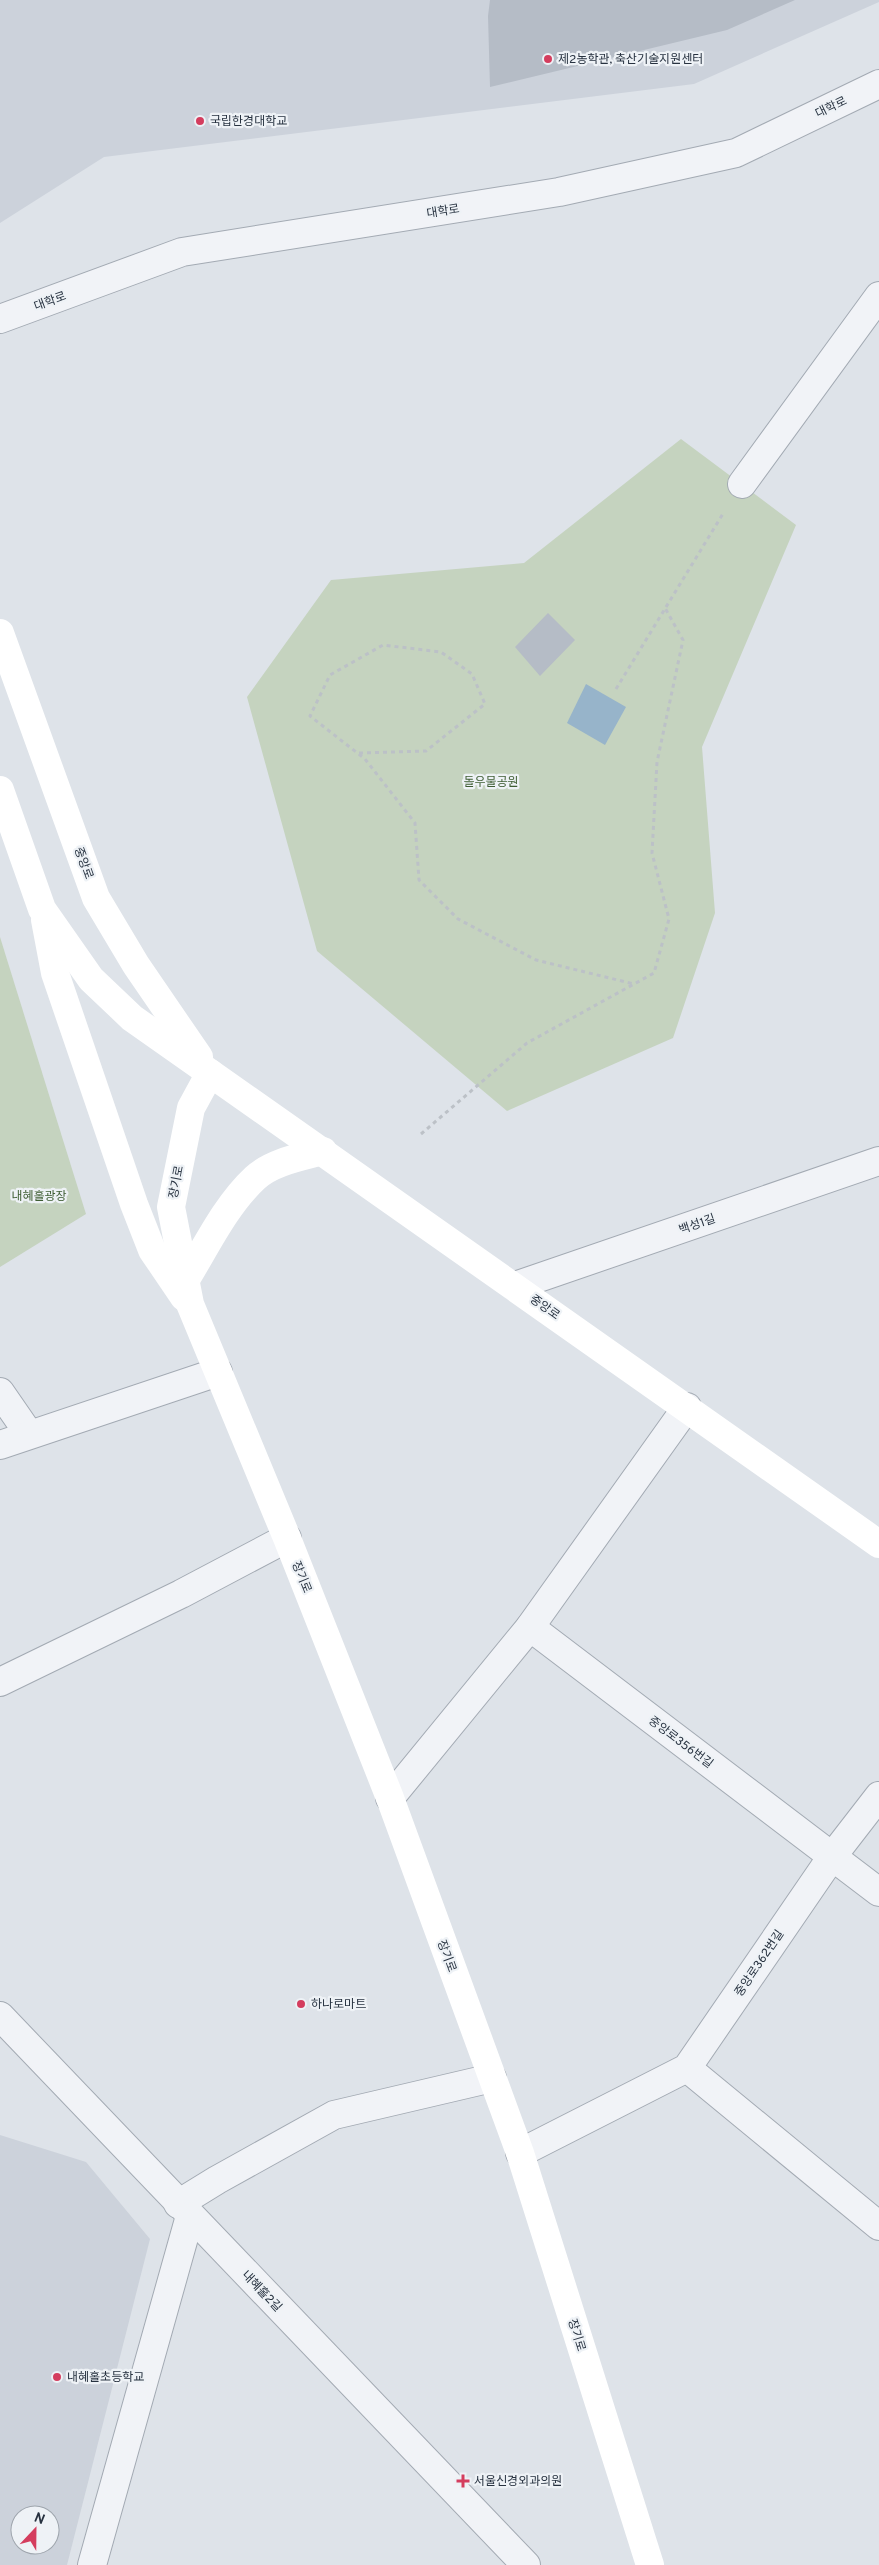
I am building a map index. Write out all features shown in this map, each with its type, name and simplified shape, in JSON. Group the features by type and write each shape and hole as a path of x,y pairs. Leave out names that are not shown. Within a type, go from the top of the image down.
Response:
{"main road":[{"name":"중앙로","path":"0,633 96,898 136,964 210,1073"},
{"name":"중앙로","path":"0,790 42,909 91,979 132,1018 879,1544"},
{"path":"42,909 55,973 134,1204 152,1250 188,1293 224,1216 256,1177 282,1163 323,1151"},
{"name":"장기로","path":"210,1073 191,1108 171,1207 188,1293 390,1798 520,2153 650,2565"}],"street":[{"name":"대학로","path":"0,319 182,252 560,192 736,153 879,84"},
{"path":"742,484 879,296"},
{"name":"백성1길","path":"515,1286 879,1161"},
{"path":"0,1446 29,1434 218,1372"},
{"path":"0,1392 29,1434"},
{"path":"390,1798 530,1627 687,1407"},
{"path":"0,1682 181,1594 287,1538"},
{"name":"중앙로356번길","path":"530,1627 831,1858"},
{"name":"중앙로362번길","path":"520,2153 687,2068 831,1858 879,1796"},
{"path":"831,1858 879,1892"},
{"name":"내혜홀2길","path":"0,2016 526,2565"},
{"path":"687,2068 879,2226"},
{"path":"92,2565 184,2210 217,2180 334,2115 492,2078"}],"path":[{"path":"616,689 742,484"},
{"path":"421,1134 527,1043 654,973 668,919 652,853 657,762 683,640 665,608"},
{"path":"359,754 426,751 485,704 472,674 441,652 383,645 330,675 310,716 359,754 415,824 419,880 458,919 536,960 634,984"}],"shaded area":[{"name":"국립한경대학교","path":"0,0 879,0 879,2 694,84 104,157 0,223"},
{"name":"내혜홀초등학교","path":"0,2135 86,2162 150,2239 67,2565 0,2565"}],"green space":[{"name":"돌우물공원","path":"681,439 796,525 702,747 715,913 673,1038 507,1111 317,951 247,697 331,580 524,563"},
{"name":"내혜홀광장","path":"0,937 86,1214 0,1267"}],"water":[{"path":"586,684 626,707 605,745 567,723"}],"building":[{"name":"제2농학관, 축산기술지원센터","path":"490,0 795,0 727,30 490,87 488,16"},
{"path":"548,613 575,640 540,676 515,647"}],"place":[{"name":"제2농학관, 축산기술지원센터","path":"548,59"},
{"name":"국립한경대학교","path":"200,121"},
{"name":"하나로마트","path":"301,2004"},
{"name":"내혜홀초등학교","path":"57,2377"},
{"name":"서울신경외과의원","path":"463,2481"}]}
